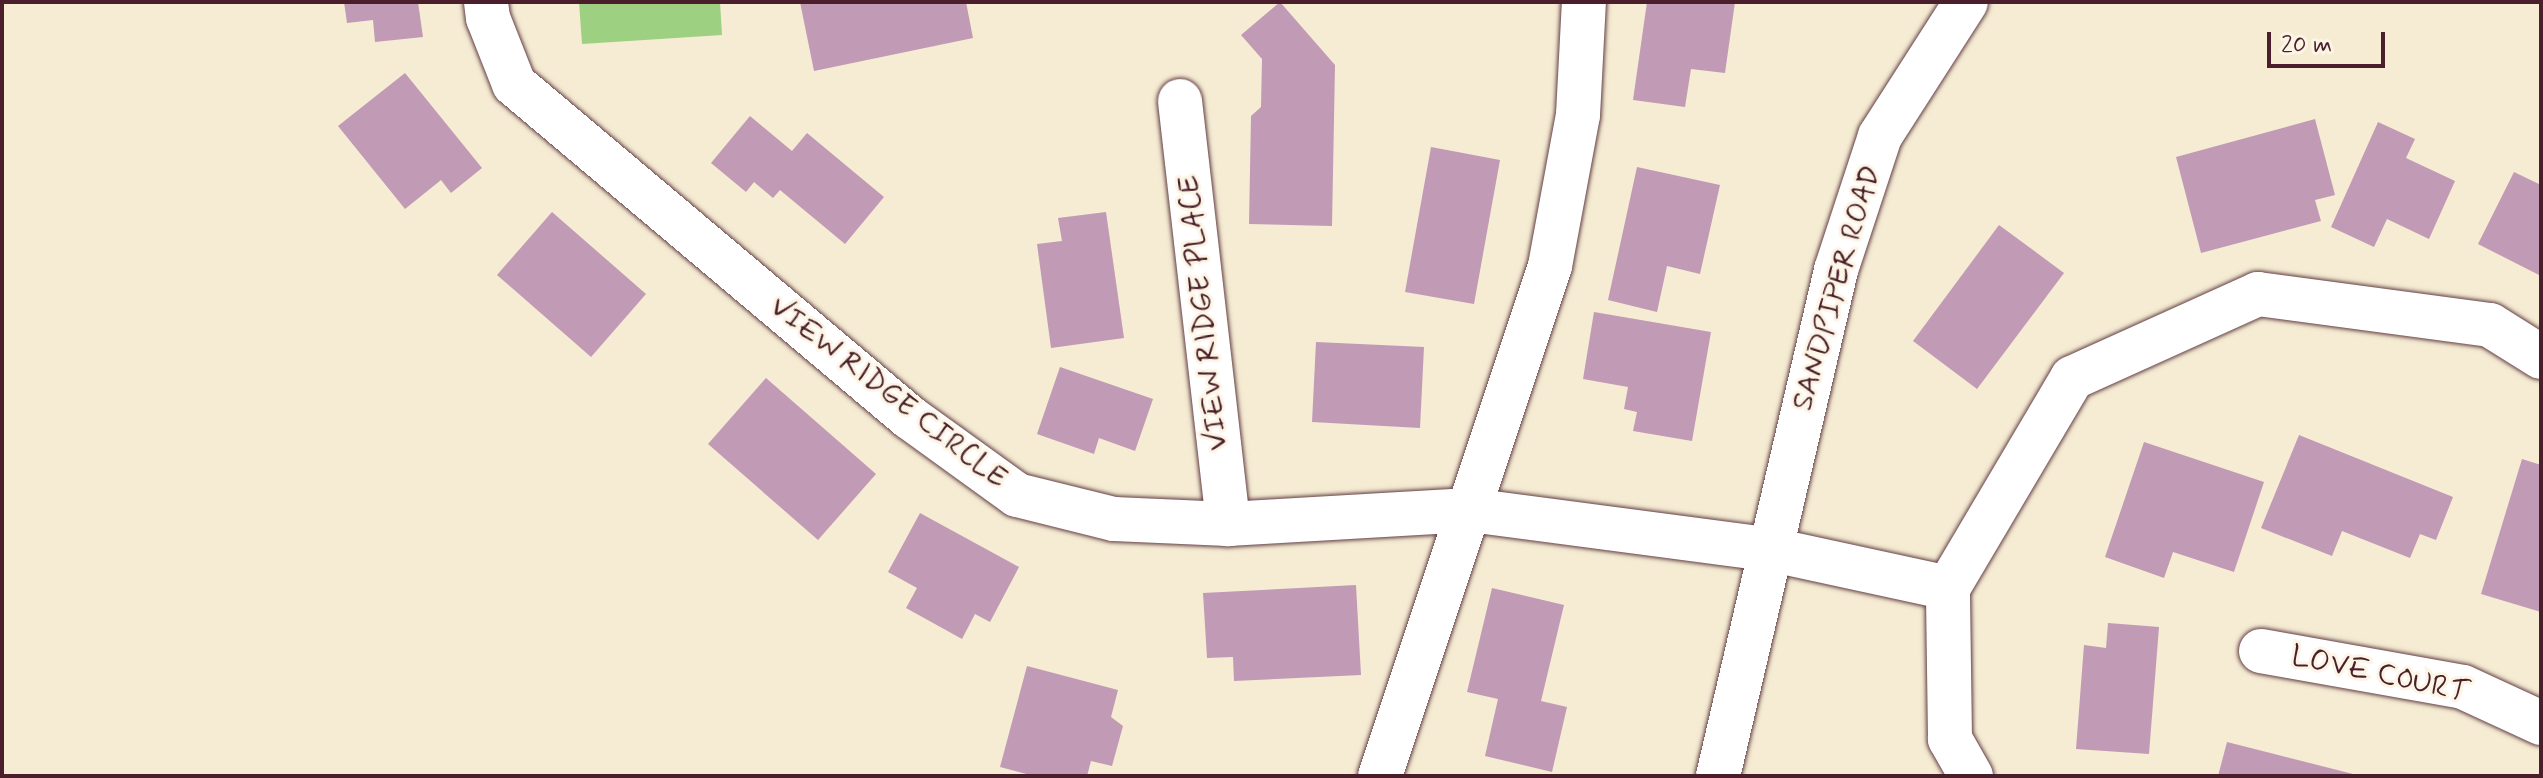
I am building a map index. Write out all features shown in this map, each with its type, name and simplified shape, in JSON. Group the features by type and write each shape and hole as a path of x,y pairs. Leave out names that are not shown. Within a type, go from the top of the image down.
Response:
{"street":[{"name":"VIEW RIDGE CIRCLE","path":"486,2 488,18 514,84 909,417 1017,495 1114,519 1228,524 1470,510 1768,549 1948,588"},
{"path":"1380,776 1550,266 1578,115 1584,2"},
{"name":"SANDPIPER ROAD","path":"1718,776 1768,549 1836,270 1880,136 1966,2"},
{"name":"VIEW RIDGE PLACE","path":"1180,101 1228,524"},
{"path":"1971,776 1950,739 1948,588 2072,378 2258,294 2490,325 2541,357"},
{"name":"LOVE COURT","path":"2261,651 2463,687 2541,723"}],"green space":[{"path":"579,2 720,2 722,35 582,44"}],"building":[{"path":"344,2 418,2 423,37 375,42 373,20 347,23"},
{"path":"800,2 966,2 973,38 814,71"},
{"path":"1280,2 1335,65 1332,226 1249,224 1251,116 1261,107 1262,59 1241,35"},
{"path":"1647,2 1735,2 1725,73 1691,69 1685,107 1633,100"},
{"path":"405,73 482,168 451,193 441,180 405,209 338,126"},
{"path":"750,116 792,151 807,133 884,197 845,244 780,190 773,198 754,182 746,192 711,163"},
{"path":"2315,119 2335,195 2315,200 2321,221 2201,253 2176,157"},
{"path":"2378,122 2415,139 2406,158 2455,181 2429,239 2387,219 2374,247 2331,227"},
{"path":"1431,147 1500,160 1474,304 1405,292"},
{"path":"1637,167 1720,185 1700,274 1667,266 1657,312 1608,300"},
{"path":"2514,172 2541,185 2541,276 2478,244"},
{"path":"552,212 646,294 591,357 497,275"},
{"path":"1106,212 1124,338 1051,348 1037,244 1062,241 1058,218"},
{"path":"1999,225 2064,273 1977,389 1913,341"},
{"path":"1594,312 1711,332 1692,441 1633,431 1637,412 1624,409 1628,387 1583,379"},
{"path":"1316,342 1424,347 1420,428 1312,422"},
{"path":"1060,367 1153,399 1135,451 1099,438 1094,454 1037,434"},
{"path":"766,378 876,474 818,540 708,444"},
{"path":"2299,435 2453,497 2436,540 2420,534 2410,558 2342,531 2332,556 2261,528"},
{"path":"2144,442 2264,482 2234,572 2173,552 2164,578 2105,557"},
{"path":"2522,459 2541,465 2541,612 2481,594"},
{"path":"920,513 1019,567 990,622 975,614 962,639 906,608 917,588 888,572"},
{"path":"1356,585 1361,675 1234,681 1233,657 1207,658 1203,593"},
{"path":"1492,588 1564,605 1541,701 1567,707 1552,772 1485,756 1498,699 1467,692"},
{"path":"2108,623 2159,627 2149,754 2076,749 2084,645 2106,648"},
{"path":"1027,666 1118,690 1111,717 1123,726 1112,766 1091,761 1087,776 1034,776 1000,767"},
{"path":"2227,742 2357,775 2357,776 2218,776"}]}
